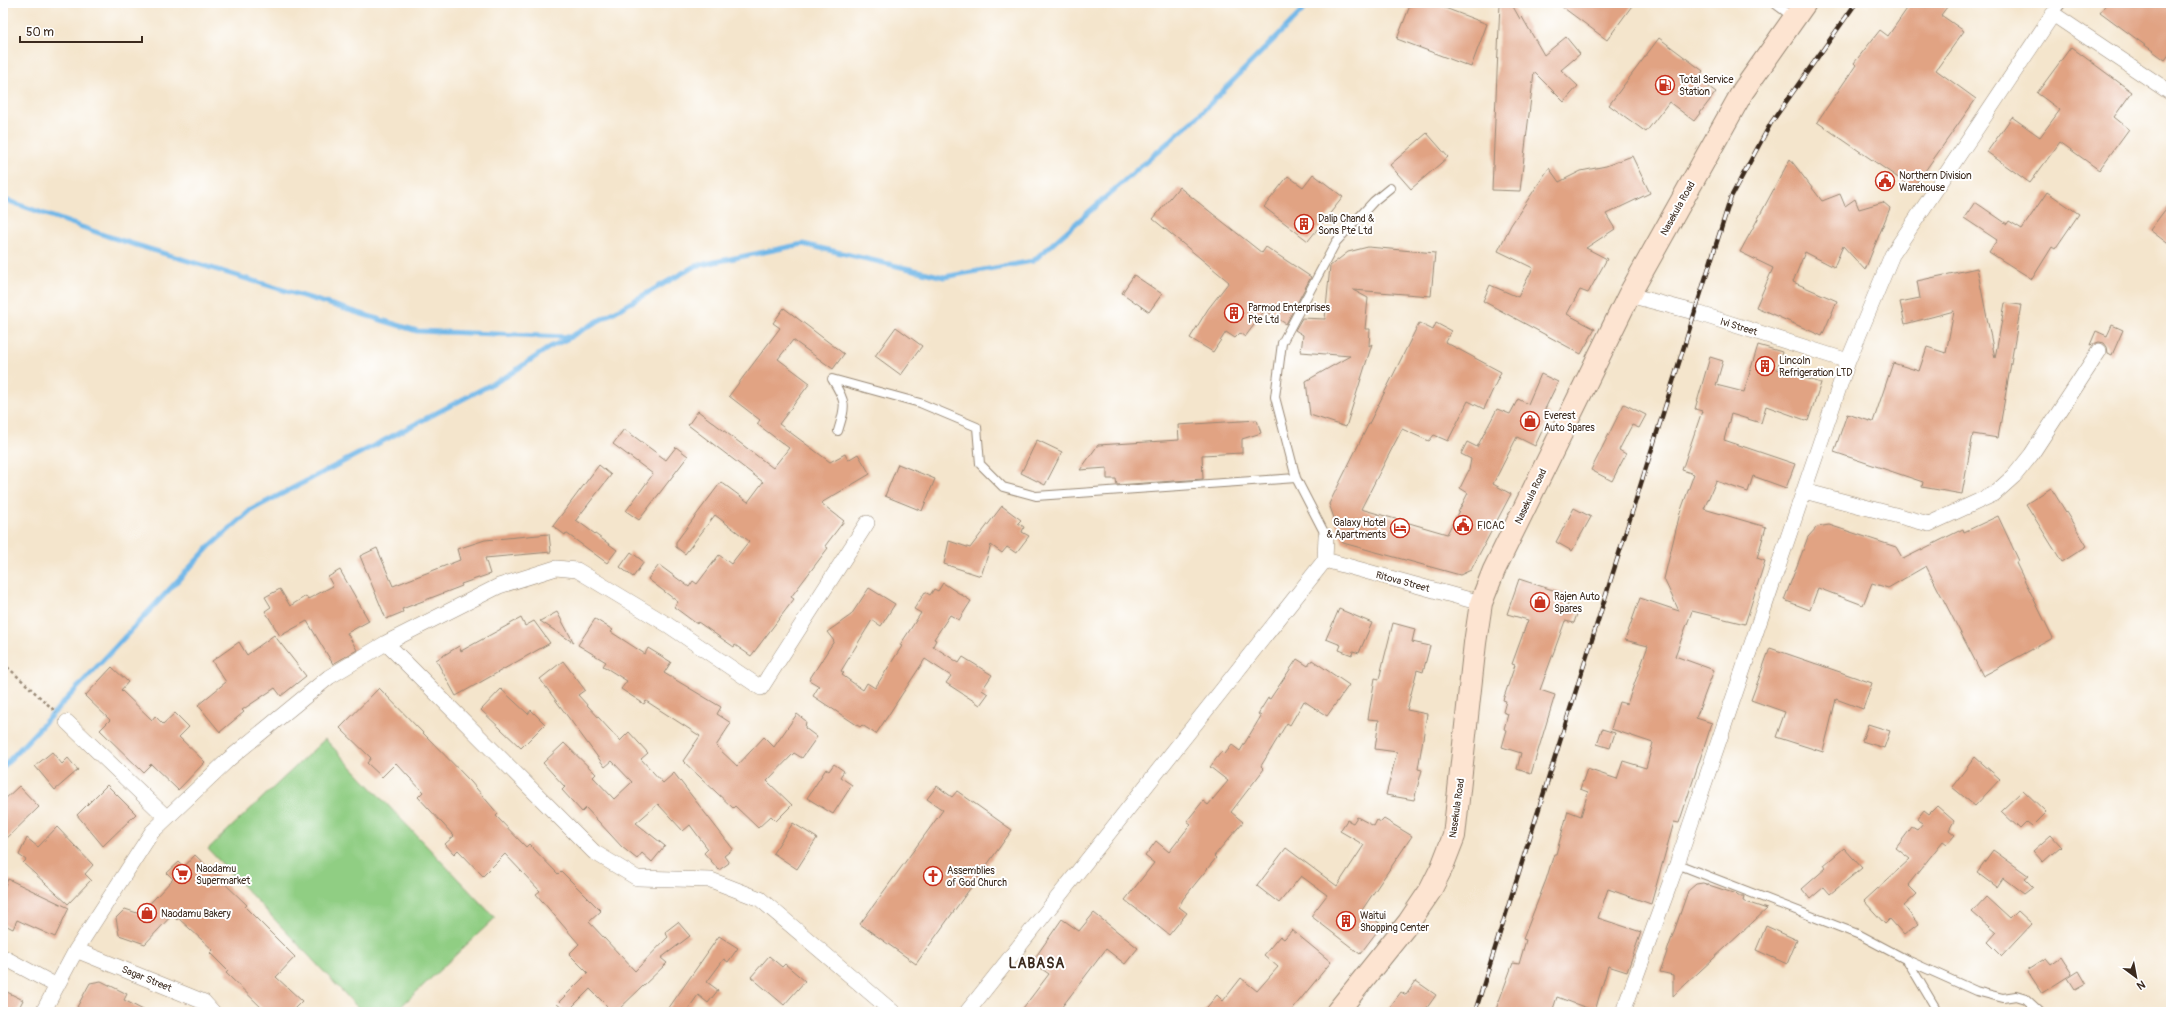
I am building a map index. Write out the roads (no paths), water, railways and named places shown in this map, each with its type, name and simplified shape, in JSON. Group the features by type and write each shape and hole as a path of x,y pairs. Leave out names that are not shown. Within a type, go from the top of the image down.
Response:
{"main road":[{"name":"Nasekula Road","path":"1336,1012 1409,922 1430,891 1442,867 1454,836 1481,603 1494,570 1629,295 1743,91 1799,10"}],"street":[{"path":"1623,1012 1677,864 1848,361 1892,255 2057,9 2171,93"},
{"name":"Ivi Street","path":"1629,295 1694,312 1848,361"},
{"path":"1804,491 1929,524 1994,494 2014,476 2031,455 2099,351"},
{"path":"43,1012 76,950 152,832 229,759 329,677 386,643 499,586 556,568 577,570 668,625 761,688 867,523"},
{"path":"967,1012 1325,560 1326,536"},
{"name":"Ritova Street","path":"1325,560 1481,603"},
{"path":"386,643 594,852 637,878 711,880 760,899 893,1012"},
{"path":"67,722 167,818"},
{"name":"Sagar Street","path":"76,950 204,1002 213,1012"},
{"path":"3,957 57,986"}],"lane":[{"path":"1774,3 1799,10"},
{"path":"1326,536 1296,478 1275,397 1282,343 1336,242 1374,201 1390,188"},
{"path":"838,431 845,408 840,392 832,379 920,403 977,427 980,464 1003,487 1036,496 1296,478"},
{"path":"1677,864 1860,935 1907,960 1976,991 2003,998 2016,996 2026,999 2040,1012"},
{"path":"1907,960 1938,1012"}],"waterway":[{"path":"3,199 107,236 417,331 570,337 695,266 803,244 944,277 1033,261 1197,117 1310,3"},
{"path":"3,767 210,546 251,510 507,376 550,347 569,338"}],"railway":[{"path":"1475,1012 1731,197 1771,123 1856,3"}],"place":[{"name":"Total Service Station","path":"1665,85"},
{"name":"Northern Division Warehouse","path":"1885,181"},
{"name":"Dalip Chand & Sons Pte Ltd","path":"1304,224"},
{"name":"Parmod Enterprises Pte Ltd","path":"1234,313"},
{"name":"Lincoln Refrigeration LTD","path":"1765,366"},
{"name":"Everest Auto Spares","path":"1530,421"},
{"name":"FICAC","path":"1463,525"},
{"name":"Galaxy Hotel & Apartments","path":"1400,528"},
{"name":"Rajen Auto Spares","path":"1540,602"},
{"name":"Naodamu Supermarket","path":"182,874"},
{"name":"Assemblies of God Church","path":"933,876"},
{"name":"Naodamu Bakery","path":"147,913"},
{"name":"Waitui Shopping Center","path":"1346,921"}],"district":[{"name":"LABASA","path":"1037,963"}]}
